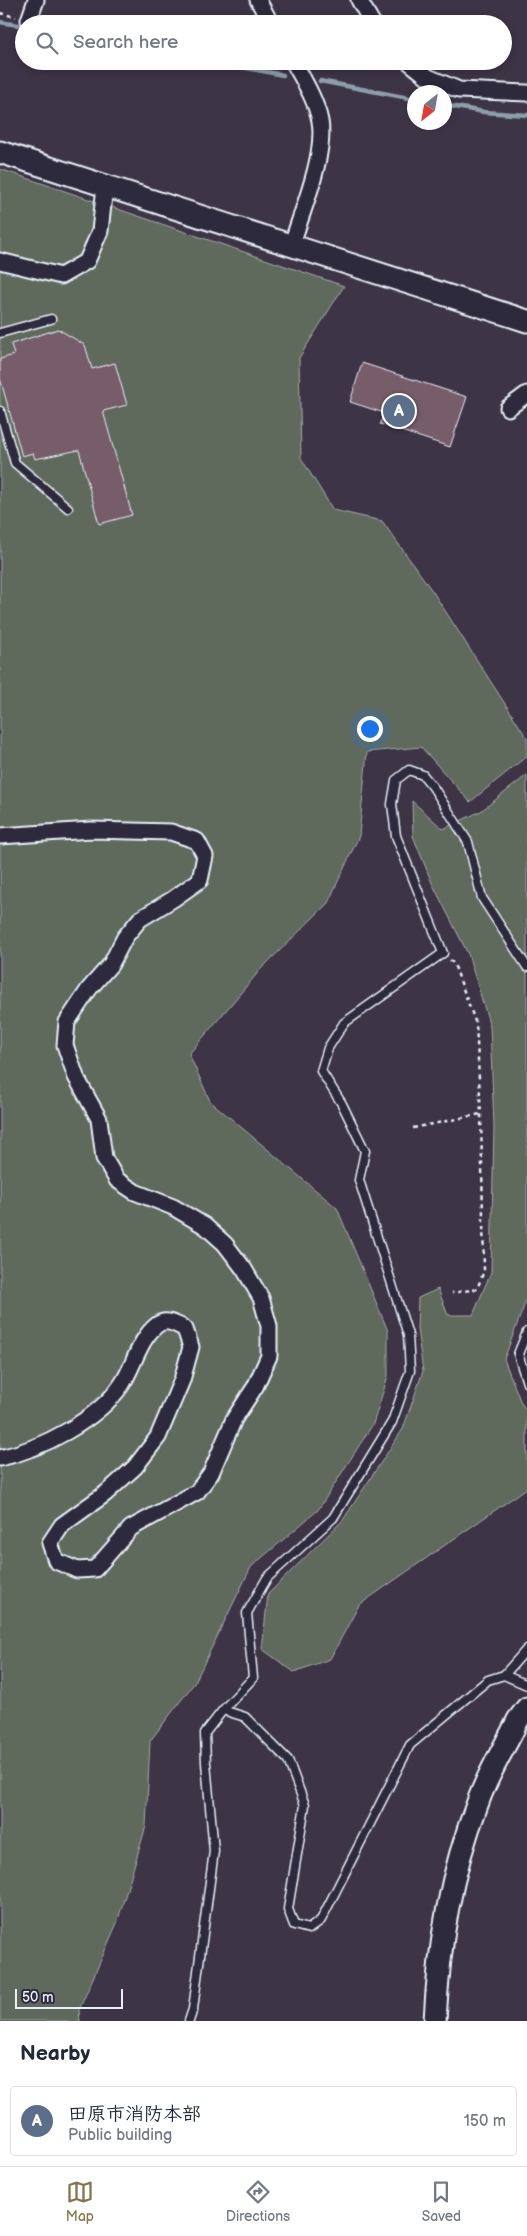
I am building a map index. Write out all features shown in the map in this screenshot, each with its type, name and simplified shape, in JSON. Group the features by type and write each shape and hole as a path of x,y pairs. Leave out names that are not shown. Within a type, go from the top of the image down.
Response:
{"street":[{"path":"30,15 36,0"},
{"path":"258,0 266,15"},
{"path":"358,0 367,15"},
{"path":"292,244 318,160 320,121 307,87 298,70"},
{"path":"419,70 428,77 459,90 527,93"},
{"path":"0,152 105,187 292,244 527,321"},
{"path":"0,261 61,276 87,261 100,231 105,187"},
{"path":"508,408 527,394"},
{"path":"0,836 91,830 170,832 197,841 206,856 200,880 173,899 140,918 125,938 111,964 89,989 67,1022 65,1045 76,1078 100,1119 104,1158 117,1180 135,1192 173,1207 205,1226 225,1244 244,1269 262,1298 269,1326 269,1356 255,1387 234,1419 211,1474 197,1492 131,1528 95,1569 77,1570 56,1561 50,1543 62,1525 105,1494 135,1468 158,1437 182,1380 191,1347 185,1329 172,1321 159,1323 146,1335 122,1385 102,1409 24,1453 0,1458"},
{"path":"435,2021 438,1959 451,1885 478,1800 518,1720 527,1708"}],"lane":[{"path":"0,333 51,319"},
{"path":"0,411 15,463 68,508"},
{"path":"190,2021 214,1851 205,1733 223,1710 253,1678 247,1613 267,1578 333,1518 392,1422 410,1371 408,1335 359,1180 365,1150 342,1104 321,1071 328,1048 344,1023 443,953 411,878 396,836 392,804 396,780 409,770 423,775 433,787 468,842 482,898 527,967"},
{"path":"527,1332 518,1354 527,1383"},
{"path":"223,1710 245,1717 288,1760 304,1805 288,1909 294,1925 309,1929 321,1920 410,1745 488,1680 504,1675 527,1649"},
{"path":"504,1675 527,1685"}],"path":[{"path":"443,953 454,964 476,1024 481,1114 484,1271 477,1289 452,1293"},
{"path":"413,1128 481,1114"}],"green space":[{"path":"0,169 344,286 299,358 301,458 333,510 382,521 433,592 527,738 527,756 470,802 421,747 367,752 359,836 328,903 261,969 189,1054 210,1101 337,1208 388,1331 388,1376 373,1424 318,1510 251,1567 195,1682 150,1741 146,1826 117,1923 79,2010 80,2021 0,2021"},
{"path":"527,775 527,1298 504,1359 521,1403 527,1411 527,1488 359,1605 330,1659 294,1672 262,1649 268,1594 343,1520 403,1429 423,1371 417,1329 418,1298 438,1289 448,1315 473,1315 491,1272 494,1126 490,1026 468,954 432,883 413,836 412,801 443,829 481,811"}],"building":[{"path":"58,329 85,345 92,369 115,363 127,405 103,411 132,515 99,524 79,450 35,459 33,453 22,456 0,378 0,359 14,355 11,344"},
{"path":"362,363 467,397 450,447 380,424 384,413 350,402"}],"waterway":[{"path":"0,22 15,24"},
{"path":"257,70 283,75"},
{"path":"320,81 407,98"},
{"path":"452,106 484,112 527,115"}],"place":[{"name":"田原市消防本部","path":"399,411"}]}
